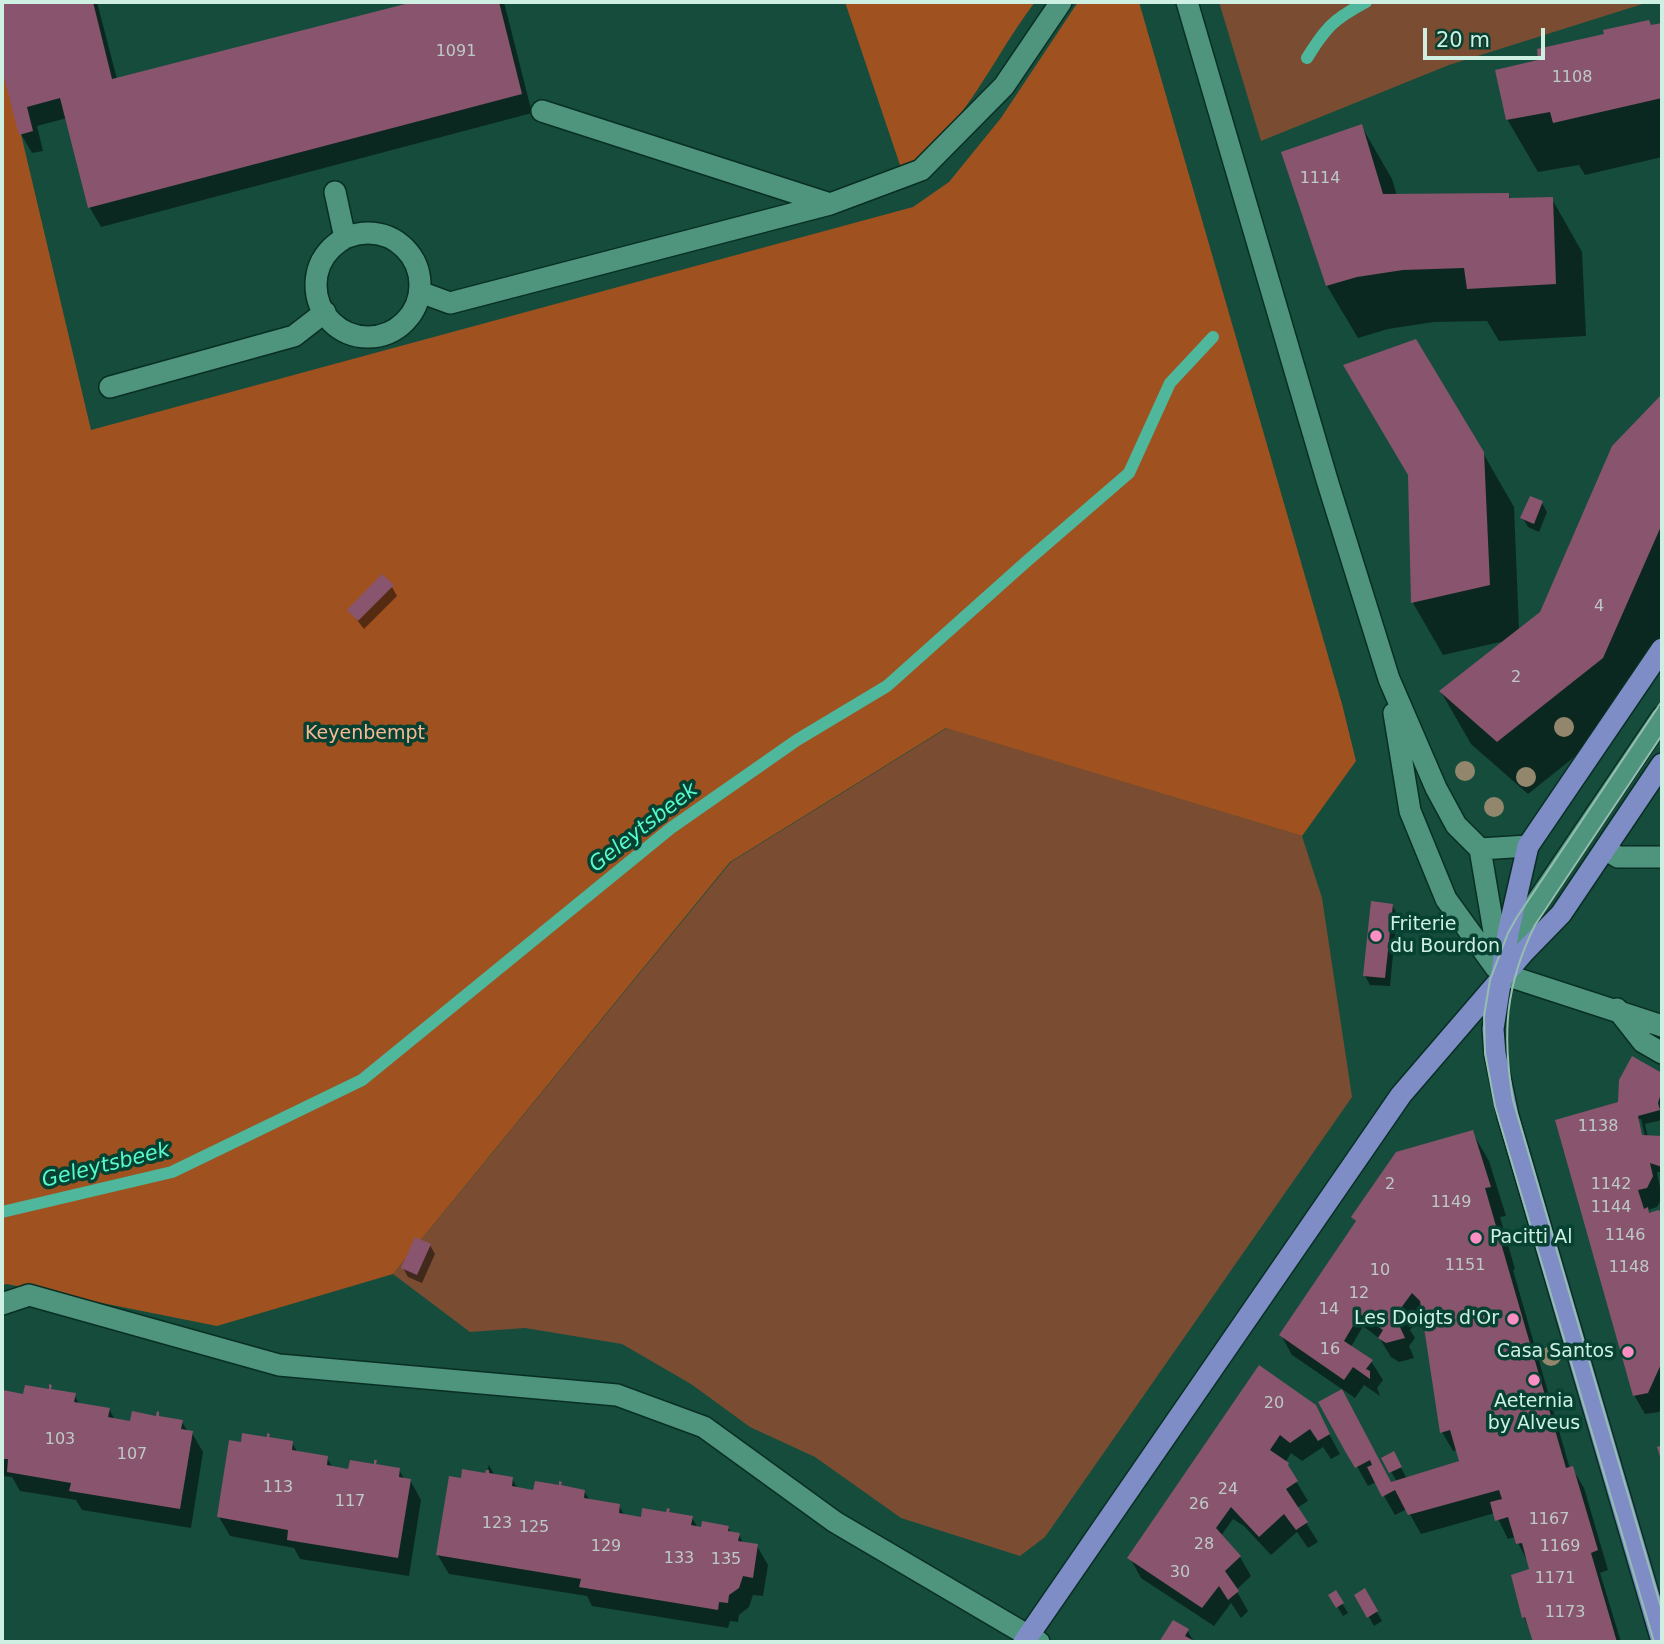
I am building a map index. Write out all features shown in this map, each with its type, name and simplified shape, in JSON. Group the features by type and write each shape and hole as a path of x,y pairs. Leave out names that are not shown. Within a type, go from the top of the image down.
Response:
{"main road":[{"path":"1662,649 1528,846 1508,933 1493,1029 1495,1054 1508,1116 1662,1641"},
{"path":"1031,1640 1058,1590 1401,1095 1561,914 1662,764"}],"street":[{"path":"420,292 450,303 830,204 920,170 1004,86 1061,2"},
{"path":"1187,2 1327,480 1389,680 1436,788 1456,825 1480,849 1497,960 1503,977"},
{"path":"542,111 830,204"},
{"path":"335,192 345,238"},
{"path":"362,233 381,234 397,242 413,257 419,274 420,292 417,303 400,326 384,334 366,336 348,333 324,312 318,298 317,279 321,262 330,249 345,238 362,233"},
{"path":"110,387 294,336 324,312"},
{"path":"1389,680 1410,811 1446,899 1503,977 1515,978 1617,1009 1662,1026"},
{"path":"1503,977 1530,912 1662,717"},
{"path":"1480,849 1528,846"},
{"path":"1605,849 1618,857 1662,856"},
{"path":"1617,1009 1643,1042 1662,1053"},
{"path":"2,1304 29,1295 279,1365 617,1395 704,1427 835,1522 1031,1640"}],"shaded area":[{"path":"1219,2 1649,2 1449,65 1261,141"},
{"path":"947,728 1302,836 1322,898 1352,1097 1045,1537 1020,1556 901,1518 815,1457 750,1427 691,1384 622,1344 525,1328 470,1332 393,1274 731,862"}],"green space":[{"path":"845,2 1035,2 960,115 924,154 902,171"},
{"name":"Keyenbempt","path":"1078,2 1139,2 1342,704 1356,761 1302,836 946,728 730,862 393,1274 217,1326 2,1285 2,54 91,430 913,207 949,182 1001,118"}],"building":[{"path":"2,2 93,2 112,79 413,2 499,2 522,94 88,208 60,98 27,107 33,131 19,135 2,69"},
{"path":"1649,20 1651,25 1662,23 1662,98 1553,123 1550,112 1506,120 1495,70 1538,60 1537,49 1604,34 1603,30"},
{"path":"1362,124 1383,194 1509,193 1509,198 1553,197 1556,284 1467,289 1464,268 1403,270 1357,277 1326,286 1281,152"},
{"path":"1416,339 1484,452 1490,585 1411,603 1408,475 1343,365"},
{"path":"1662,394 1662,524 1603,658 1497,742 1439,691 1540,612 1612,446"},
{"path":"1530,496 1543,501 1534,524 1520,518"},
{"path":"382,574 394,585 358,621 347,610"},
{"path":"1371,901 1393,904 1385,978 1363,976"},
{"path":"1632,1056 1662,1073 1662,1090 1658,1103 1660,1110 1638,1116 1642,1135 1662,1136 1662,1167 1650,1163 1653,1176 1647,1188 1638,1190 1644,1209 1648,1207 1649,1213 1658,1210 1662,1212 1662,1362 1648,1393 1633,1396 1555,1120 1618,1102 1619,1080"},
{"path":"1473,1130 1491,1187 1485,1188 1566,1468 1573,1466 1598,1550 1591,1553 1617,1642 1533,1642 1525,1617 1522,1618 1511,1575 1529,1569 1522,1543 1516,1544 1508,1517 1495,1521 1490,1502 1502,1499 1499,1490 1408,1515 1395,1490 1382,1497 1367,1467 1372,1465 1370,1460 1355,1468 1345,1451 1318,1402 1342,1389 1391,1482 1459,1461 1450,1430 1440,1433 1420,1301 1412,1293 1398,1312 1405,1317 1399,1325 1405,1338 1386,1343 1378,1338 1383,1330 1360,1314 1344,1341 1373,1360 1366,1369 1370,1371 1370,1379 1353,1367 1344,1380 1279,1335 1356,1221 1351,1217 1396,1152"},
{"path":"415,1237 431,1244 417,1275 401,1268"},
{"path":"1259,1365 1316,1405 1330,1434 1318,1441 1310,1429 1290,1443 1280,1435 1270,1450 1289,1463 1298,1481 1286,1489 1308,1522 1296,1530 1284,1514 1259,1537 1231,1507 1216,1528 1241,1556 1225,1571 1239,1591 1228,1600 1219,1586 1202,1608 1127,1558"},
{"path":"49,1384 52,1385 51,1389 76,1393 74,1402 110,1408 108,1417 130,1421 132,1411 156,1416 157,1411 159,1416 183,1420 181,1429 193,1431 180,1509 69,1491 71,1483 7,1472 8,1459 2,1459 3,1390 23,1394 25,1385 49,1389"},
{"path":"242,1433 267,1437 267,1433 270,1434 269,1437 293,1441 292,1450 328,1456 327,1465 348,1469 350,1460 374,1464 374,1460 377,1460 376,1464 400,1468 399,1477 411,1479 398,1558 287,1540 288,1530 217,1517 229,1440 241,1442"},
{"path":"1662,1445 1662,1463 1657,1447"},
{"path":"1394,1451 1402,1467 1389,1473 1381,1458"},
{"path":"462,1469 485,1473 489,1470 489,1473 513,1477 512,1486 533,1490 535,1481 559,1485 559,1481 562,1482 561,1485 585,1490 584,1498 620,1504 619,1513 641,1517 642,1508 666,1512 667,1508 670,1509 669,1512 693,1516 691,1525 701,1527 702,1521 729,1526 728,1531 740,1533 738,1541 758,1544 753,1578 743,1576 739,1588 729,1595 728,1603 719,1602 718,1610 579,1587 581,1579 436,1555 449,1476 461,1478"},
{"path":"1365,1588 1378,1611 1367,1618 1354,1595"},
{"path":"1336,1590 1344,1603 1336,1608 1328,1595"},
{"path":"1173,1620 1189,1629 1185,1636 1196,1642 1159,1642"}],"waterway":[{"name":"Geleytsbeek","path":"1307,58 1332,25 1366,2"},
{"name":"Geleytsbeek","path":"2,1212 172,1172 362,1080 671,828 797,740 887,686 1129,473 1170,383 1213,337"}],"tram line":[{"path":"1654,1642 1495,1106 1485,1053 1484,1016 1490,980 1517,917 1662,701"},
{"path":"1662,735 1535,925 1517,969 1507,1032 1513,1100 1662,1611"}],"place":[{"name":"Friterie du Bourdon","path":"1376,936"},
{"name":"Pacitti Al","path":"1476,1238"},
{"name":"Les Doigts d'Or","path":"1513,1319"},
{"name":"Casa Santos","path":"1628,1352"},
{"name":"Aeternia by Alveus","path":"1534,1380"}]}
